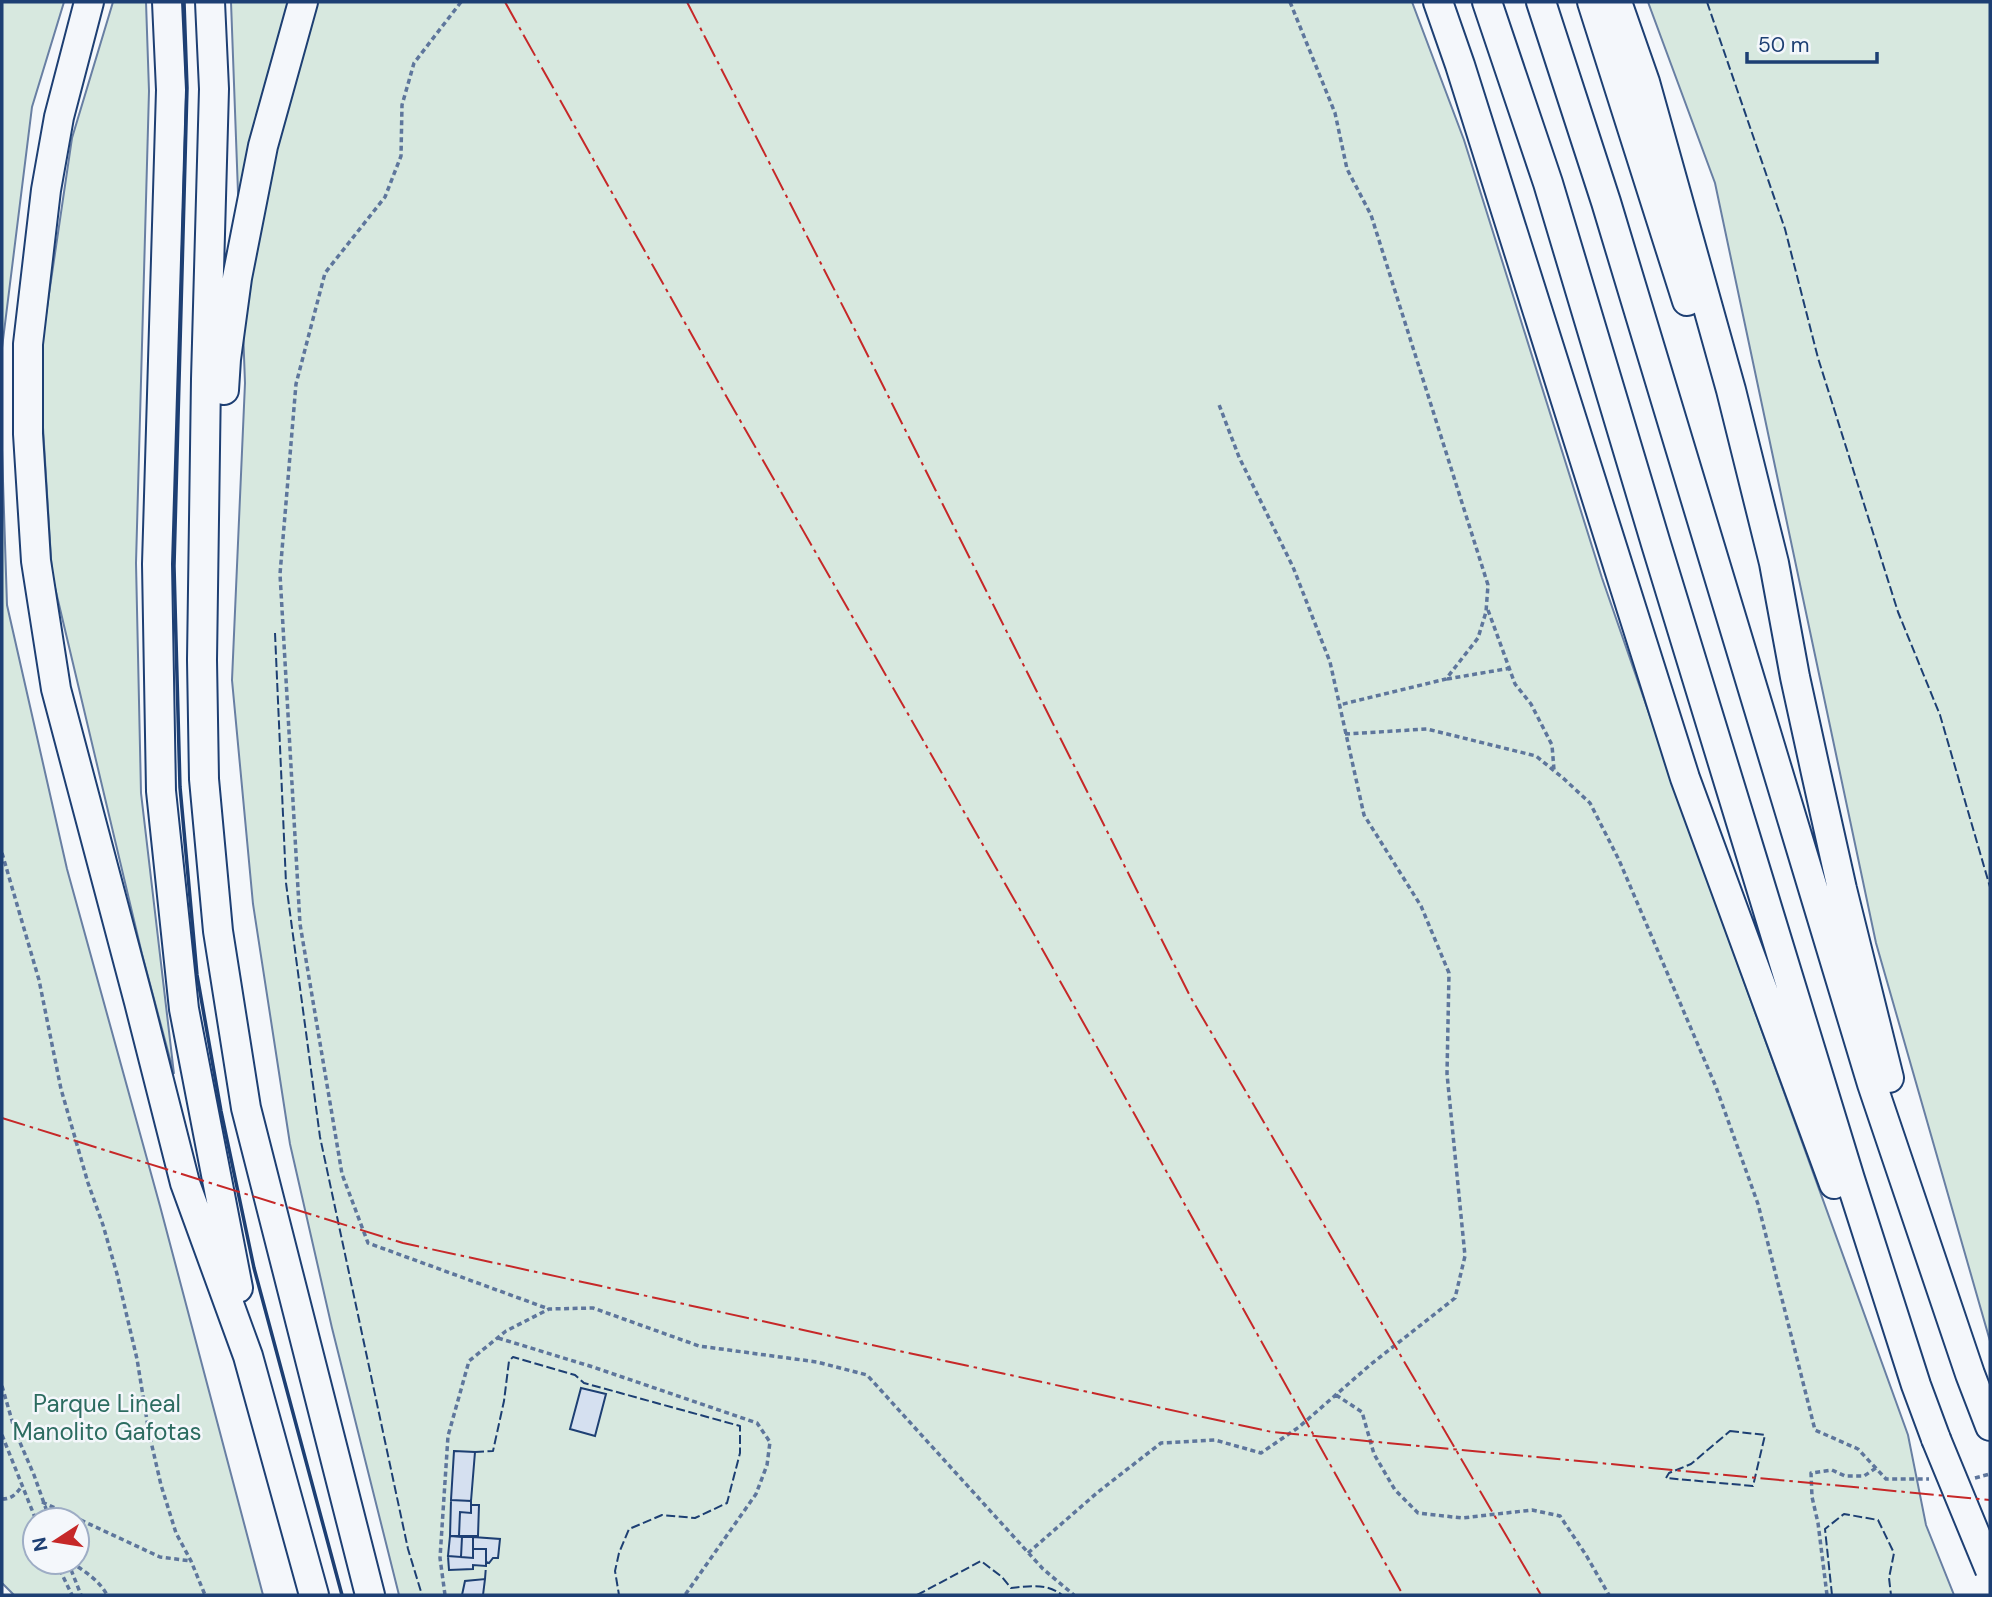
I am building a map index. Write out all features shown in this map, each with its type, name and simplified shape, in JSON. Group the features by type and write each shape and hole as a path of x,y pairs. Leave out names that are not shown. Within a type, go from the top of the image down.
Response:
{"highway":[{"path":"89,2 59,117 46,190 28,344 28,434 36,561 56,689 185,1183 248,1356 314,1595"},
{"path":"167,2 171,90 157,565 160,791 184,1009 235,1273 248,1356"},
{"path":"210,2 214,89 202,660 204,779 218,931 246,1108 370,1595"},
{"path":"202,660 216,600 226,359 237,278 263,146 303,2"},
{"path":"1428,2 1464,105 1509,220"},
{"path":"1438,2 1685,778 1877,1300 1916,1385"},
{"path":"1487,2 1548,183 1812,1054 1916,1385 1990,1570"},
{"path":"1541,2 1610,215 1872,1084 1988,1422"},
{"path":"1592,2 1694,325 1794,677"},
{"path":"1617,2 1644,82 1731,390 1774,563 1794,677 1842,889 1884,1059 1933,1229 1964,1321 1970,1374"}],"path":[{"path":"461,2 414,63 402,105 401,156 385,197 325,273 296,384 280,574 300,924 342,1174 368,1243 549,1309 593,1308 699,1346 817,1362 867,1375 1042,1569 1074,1595"},
{"path":"1290,2 1335,113 1348,169 1371,215 1488,585 1478,638 1446,679"},
{"path":"1028,1553 1098,1492 1161,1443 1215,1440 1261,1453 1299,1427 1370,1365 1455,1298 1465,1256 1447,1074 1449,973 1421,906 1364,815 1330,662 1293,567 1239,457 1218,402"},
{"path":"1486,605 1515,684 1531,704 1552,745 1555,771"},
{"path":"1339,705 1446,679 1511,668"},
{"path":"1345,734 1427,729 1536,756 1590,803 1619,860 1716,1087 1758,1204 1815,1430 1858,1449 1886,1479 1941,1479"},
{"path":"2,853 37,973 61,1089 117,1274 137,1359 161,1485 176,1533 205,1595"},
{"path":"445,1595 440,1558 448,1436 469,1361 506,1331 549,1309"},
{"path":"497,1338 593,1367 757,1423 770,1442 767,1465 756,1494 685,1595"},
{"path":"2,1386 15,1431 44,1506"},
{"path":"1336,1395 1362,1412 1374,1454 1395,1490 1418,1513 1462,1518 1532,1510 1560,1516 1609,1595"},
{"path":"2,1435 30,1506"},
{"path":"1828,1595 1812,1497 1811,1473 1832,1470 1845,1476 1864,1476 1876,1468"},
{"path":"1968,1479 1990,1474"},
{"path":"2,1499 16,1494 22,1486"},
{"path":"42,1502 160,1557 191,1561"},
{"path":"62,1576 72,1595"},
{"path":"74,1576 81,1595"},
{"path":"90,1576 107,1595"}],"green space":[{"path":"2,2 64,2 32,107 2,348"},
{"path":"113,2 146,2 149,91 136,563 141,793 174,1074 142,954 52,575 39,362 72,138"},
{"path":"231,2 1412,2 1464,140 1602,578 1699,857 1908,1435 1926,1525 1954,1595 399,1595 332,1328 290,1144 253,904 232,680 245,383"},
{"path":"1648,2 1990,2 1990,1341 1876,943 1715,183"},
{"name":"Parque Lineal Manolito Gafotas","path":"2,450 7,605 67,869 263,1595 14,1595 2,1583"}],"building":[{"path":"581,1388 606,1394 595,1436 570,1429"},
{"path":"454,1451 475,1452 471,1501 451,1500"},
{"path":"451,1500 471,1501 471,1513 460,1512 459,1536 450,1536"},
{"path":"471,1505 479,1505 478,1536 459,1536 460,1512 471,1513"},
{"path":"450,1536 462,1537 461,1557 448,1556"},
{"path":"462,1537 473,1537 473,1558 461,1557"},
{"path":"473,1537 500,1539 498,1558 486,1562 486,1549 473,1549"},
{"path":"473,1549 486,1549 486,1566 473,1565 473,1569 449,1570 448,1556 473,1558"},
{"path":"485,1579 483,1595 462,1595 465,1581"}],"fence":[{"path":"1707,2 1785,229 1818,358 1898,612 1940,715 1990,887"},
{"path":"275,633 286,883 320,1137 408,1549 422,1595"},
{"path":"475,1452 493,1451 509,1361 513,1357 575,1375 584,1383 740,1426 740,1453 727,1503 695,1518 662,1515 629,1529 615,1571 619,1595"},
{"path":"1730,1431 1765,1435 1753,1486 1666,1478 1669,1473 1691,1464 1730,1431"},
{"path":"1832,1595 1825,1529 1844,1514 1878,1520 1894,1553 1889,1578 1891,1595"},
{"path":"917,1595 981,1561 1002,1577 1011,1588 1044,1587 1062,1595"},
{"path":"485,1579 486,1566"}],"wall":[{"path":"184,2 187,88 174,566 180,787 197,975 221,1111 254,1268 342,1595"}],"power":[{"path":"505,2 721,387 1031,929 1403,1595"},
{"path":"687,2 1191,998 1541,1595"},
{"path":"2,1118 403,1243 1272,1432 1990,1500"}]}
